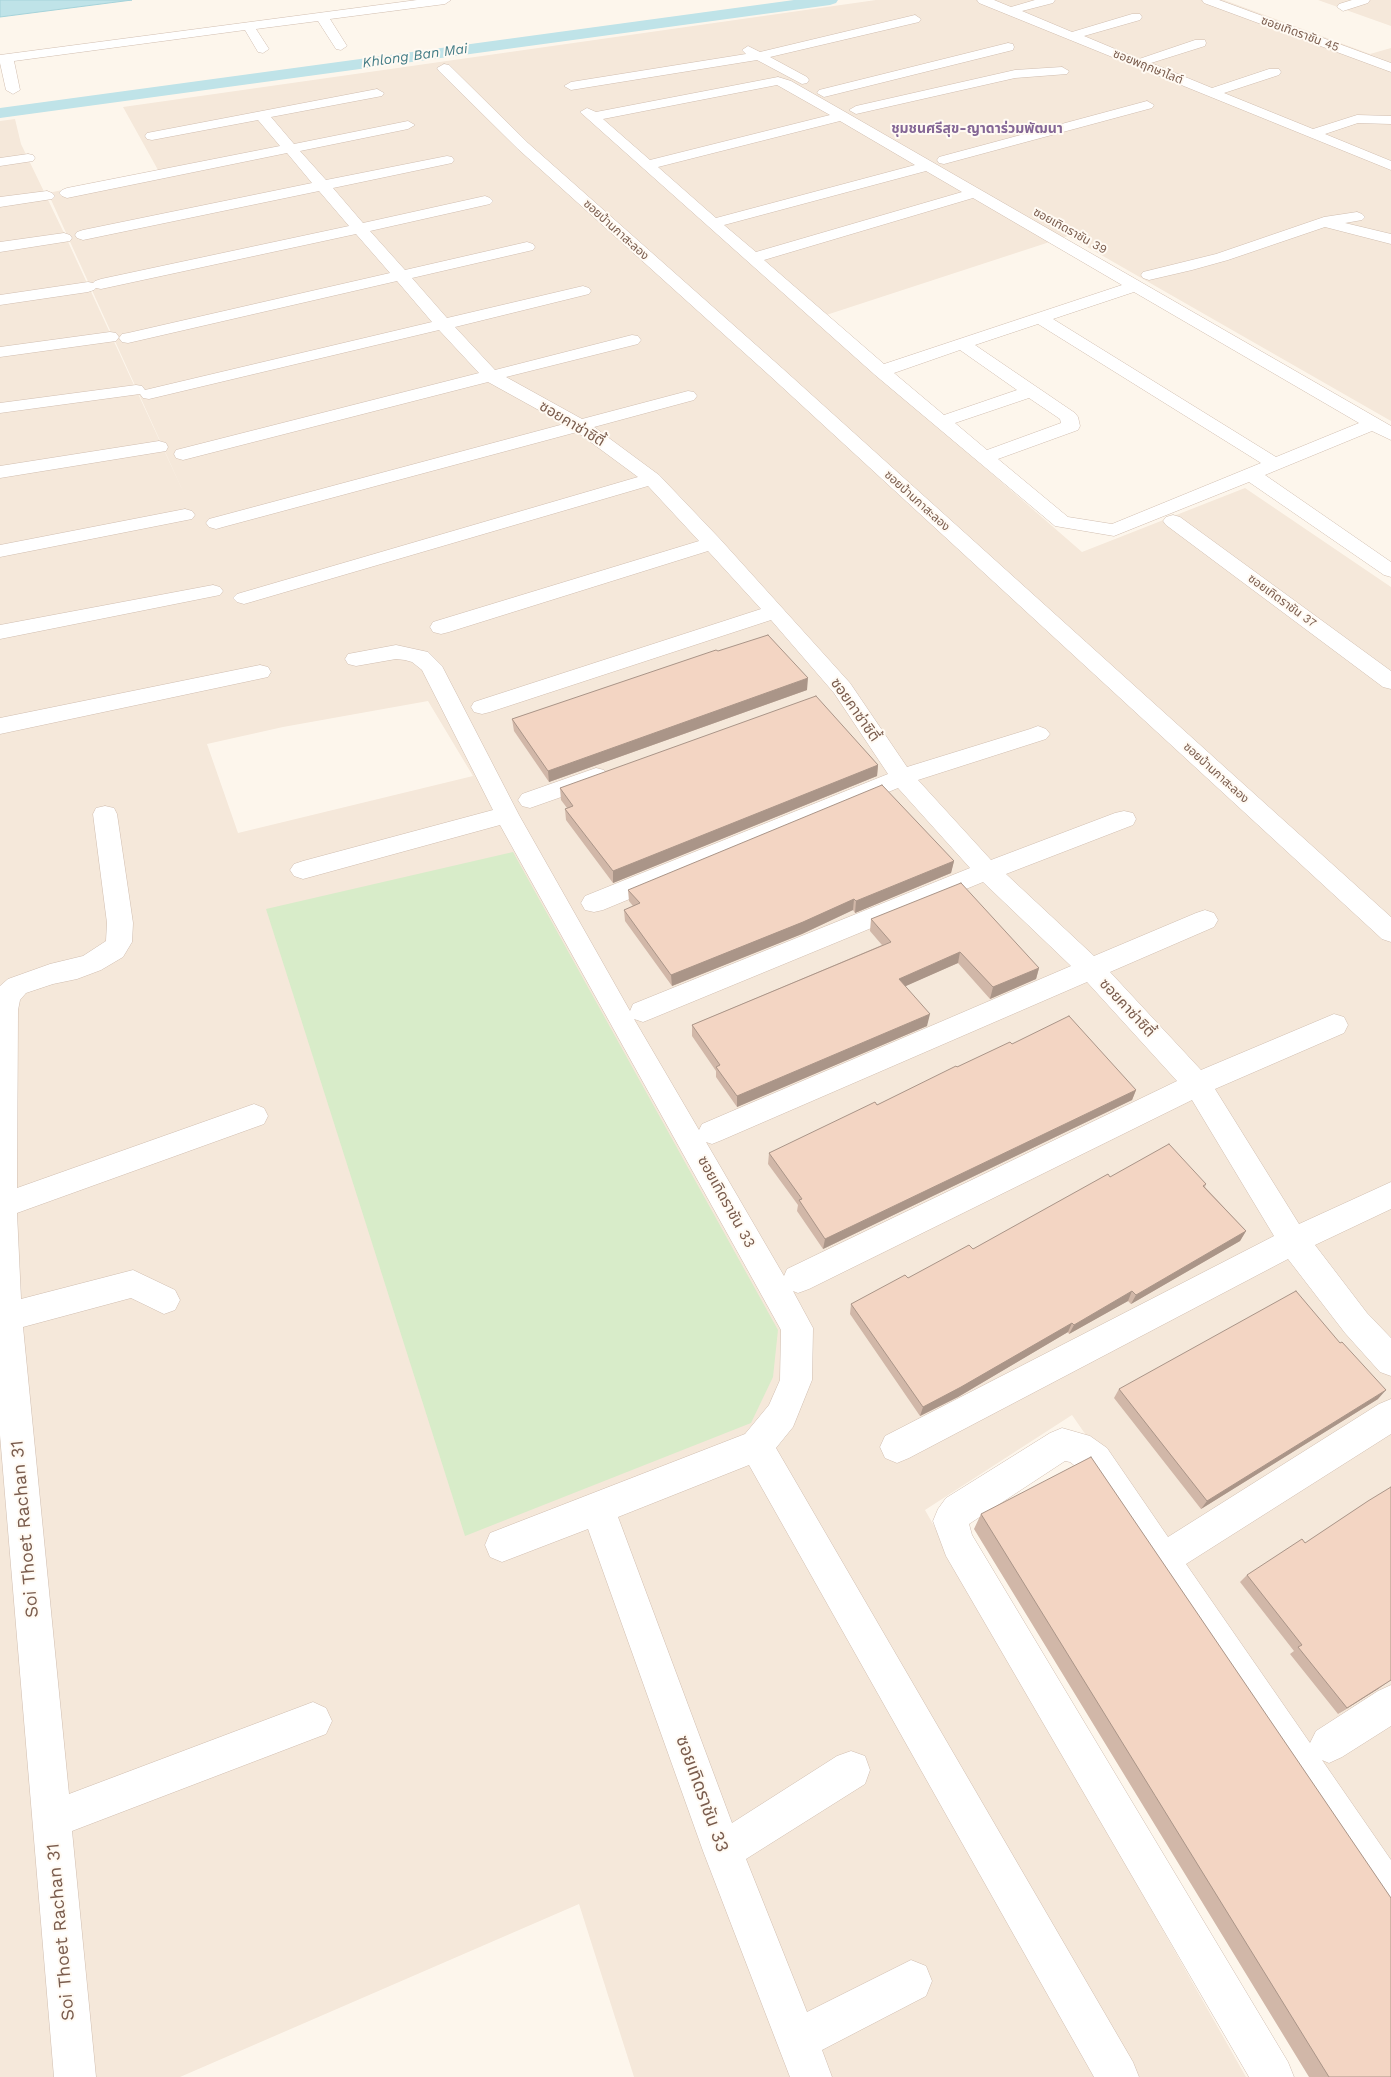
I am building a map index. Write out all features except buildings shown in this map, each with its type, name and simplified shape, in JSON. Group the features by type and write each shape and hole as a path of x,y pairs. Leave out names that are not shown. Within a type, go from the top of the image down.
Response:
{"street":[{"path":"13,90 3,59 445,0"},
{"name":"ซอยพฤกษาไลต์","path":"983,0 1391,166"},
{"path":"1010,11 1049,0"},
{"name":"ซอยเทิดราชัน 45","path":"1208,0 1391,68"},
{"path":"1343,7 1364,0"},
{"path":"321,16 330,26 341,46"},
{"path":"1071,36 1136,17"},
{"path":"571,86 753,53 915,19"},
{"path":"248,26 262,49"},
{"path":"1139,63 1200,43"},
{"path":"824,92 1008,47"},
{"name":"ซอยเทิดราชัน 39","path":"753,53 824,92 849,113 944,160 1092,243"},
{"name":"ซอยบ้านกาสะลอง","path":"444,68 543,164 776,372 1391,932"},
{"path":"648,165 849,113 1015,74 1062,72"},
{"path":"1212,93 1274,72"},
{"path":"1373,424 1114,530 1062,522 941,422 590,114 772,82 786,84 849,113 927,166 1391,434"},
{"path":"152,136 377,93"},
{"path":"944,160 1147,105"},
{"name":"ซอยคาซ่าซิตี้","path":"261,115 292,148 443,324 491,376 578,424 617,451 652,479 713,543 775,612 833,692 902,778 987,871 1091,970 1197,1084 1293,1241 1356,1323 1391,1361"},
{"path":"1288,124 1306,118"},
{"path":"1312,134 1357,119 1391,121"},
{"path":"1335,143 1391,121"},
{"path":"67,193 408,125"},
{"path":"0,162 28,158"},
{"path":"83,235 447,160"},
{"path":"714,223 927,166"},
{"path":"754,258 974,193"},
{"path":"0,202 47,196"},
{"path":"0,300 94,286 485,201"},
{"path":"1149,275 1222,257 1323,222 1357,217"},
{"path":"1323,222 1391,239"},
{"path":"0,247 64,238"},
{"path":"128,338 401,274 527,247"},
{"path":"1132,266 1165,284"},
{"path":"881,370 1135,286"},
{"path":"0,408 143,392 583,291"},
{"path":"1040,318 1274,464"},
{"path":"0,352 110,337"},
{"path":"183,454 632,340"},
{"path":"962,344 1069,417 1071,426 984,457"},
{"path":"941,422 1031,391"},
{"path":"216,523 578,424 688,396"},
{"path":"0,472 159,447"},
{"path":"1250,474 1391,571"},
{"path":"244,598 652,479"},
{"path":"0,551 185,515"},
{"name":"ซอยเทิดราชัน 37","path":"1173,521 1391,682"},
{"path":"441,627 713,543"},
{"path":"0,632 213,591"},
{"path":"482,706 775,612"},
{"name":"ซอยเทิดราชัน 33","path":"356,659 396,652 407,653 420,657 431,666 519,807 621,1020 797,1328 796,1380 781,1416 757,1446 502,1545"},
{"path":"0,726 260,672"},
{"path":"594,904 902,778 1038,734"},
{"path":"303,870 519,807 612,770"},
{"name":"Soi Thoet Rachan 31","path":"75,2077 6,1317 2,1206 4,1010 8,995 17,986 50,974 77,969 92,963 114,950 119,942 120,923 105,814"},
{"path":"644,1011 987,871 1124,819"},
{"path":"712,1132 1205,920"},
{"path":"798,1279 1197,1084 1334,1025"},
{"path":"2,1206 254,1116"},
{"path":"897,1447 1293,1241 1391,1195"},
{"path":"6,1317 133,1284 164,1300"},
{"path":"1180,1549 1391,1415"},
{"path":"1273,2077 958,1544 950,1521 958,1510 1062,1444 1078,1447 1095,1460 1391,1895"},
{"path":"757,1446 1118,2077"},
{"name":"ซอยเทิดราชัน 33","path":"598,1509 723,1851 811,2077"},
{"path":"1330,1744 1391,1704"},
{"path":"51,1820 313,1721"},
{"path":"723,1851 850,1770"},
{"path":"797,2040 911,1981"}],"shaded area":[{"path":"876,0 1224,0 1370,54 1391,48 1391,421 1068,236 814,319 1082,552 1245,488 1391,587 1391,1875 1072,1415 925,1510 1246,2077 634,2077 579,1904 180,2077 0,2077 0,121 15,119 21,144 186,498 48,193 158,170 123,107","holes":["428,701 473,776 238,833 207,744 283,727"]},
{"path":"1318,0 1391,0 1391,26"}],"green space":[{"path":"513,852 778,1330 773,1377 751,1423 465,1536 266,909"}],"water":[{"path":"0,0 132,0 0,17"}],"waterway":[{"name":"Khlong Ban Mai","path":"0,113 830,0"}],"district":[{"name":"ชุมชนศรีสุข-ญาดาร่วมพัฒนา","path":"977,129"}]}
